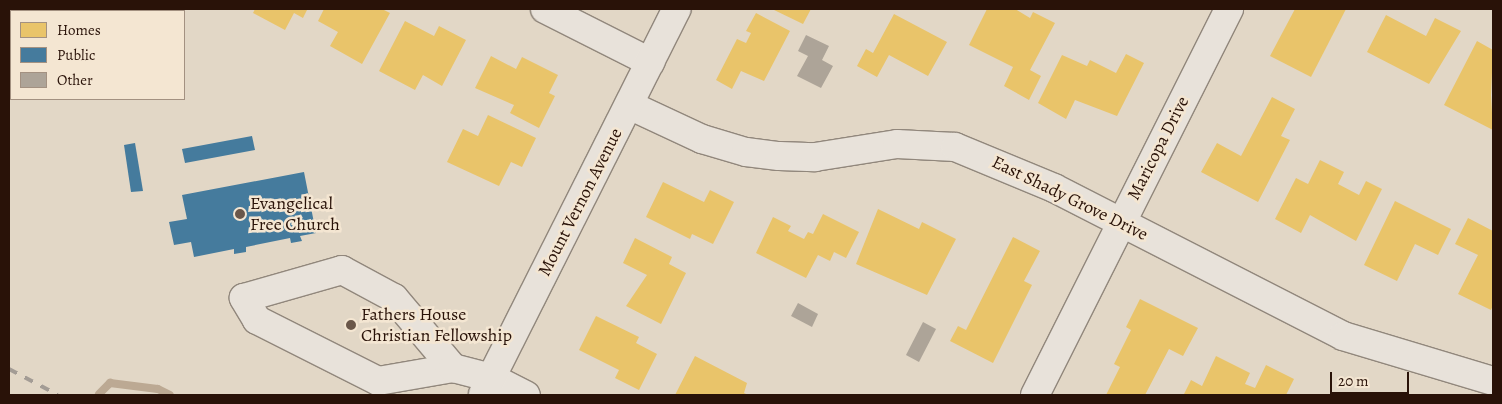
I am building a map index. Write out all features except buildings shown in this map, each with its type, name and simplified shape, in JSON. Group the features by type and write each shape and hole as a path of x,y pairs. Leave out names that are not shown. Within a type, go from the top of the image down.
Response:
{"street":[{"path":"545,9 650,62"},
{"name":"Mount Vernon Avenue","path":"487,387 677,9"},
{"name":"Maricopa Drive","path":"1035,395 1120,222 1229,9"},
{"name":"East Shady Grove Drive","path":"628,105 702,138 746,152 779,156 815,156 897,144 955,147 1013,168 1343,336 1493,381"},
{"path":"452,368 378,381 256,320 244,298 342,270 394,298 452,368 487,387 526,395"}],"waterway":[{"path":"99,394 110,383 158,389 170,395"}],"railway":[{"path":"9,369 58,395"}],"place":[{"name":"Evangelical Free Church","path":"240,214"},
{"name":"Fathers House Christian Fellowship","path":"351,325"}]}
